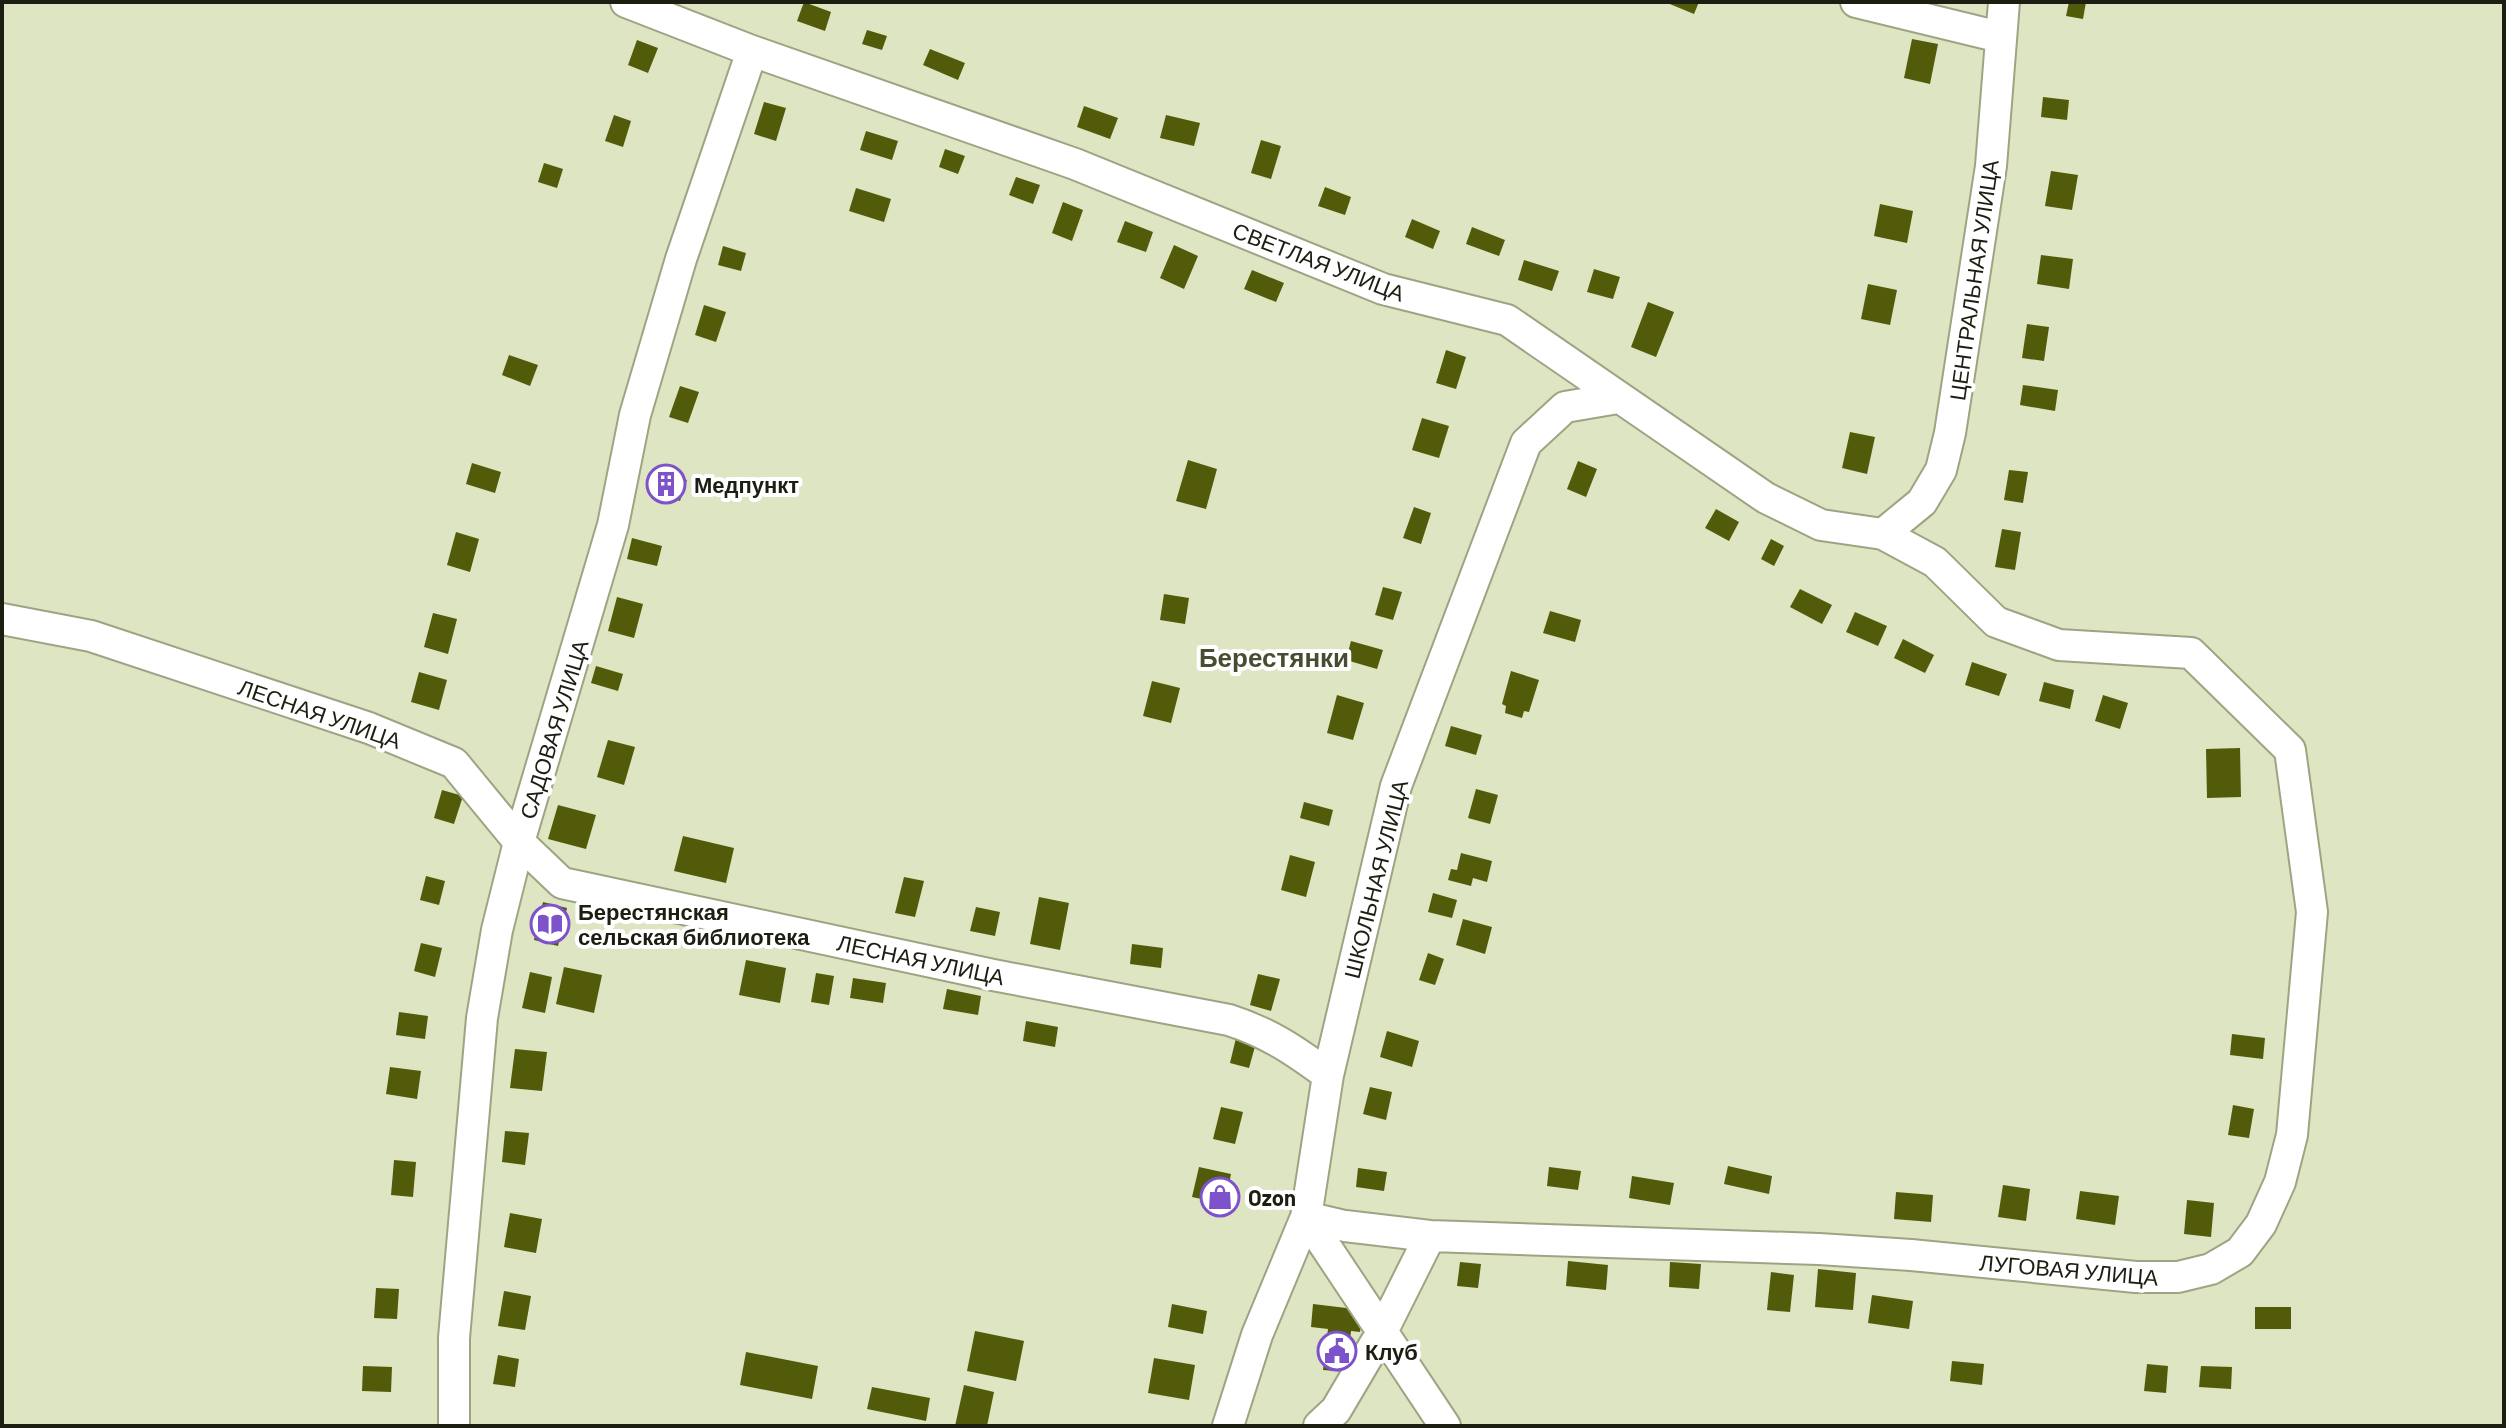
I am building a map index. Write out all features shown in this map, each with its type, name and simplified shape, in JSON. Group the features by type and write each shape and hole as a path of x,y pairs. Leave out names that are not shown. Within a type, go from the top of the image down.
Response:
{"street":[{"name":"СВЕТЛАЯ УЛИЦА","path":"626,2 752,51 1075,164 1383,289 1507,320 1766,498 1821,525 1883,534 1935,562 1996,622 2059,645 2191,653"},
{"path":"1856,2 2000,37"},
{"name":"ЦЕНТРАЛЬНАЯ УЛИЦА","path":"1883,534 1922,502 1941,470 1950,433 1991,166 2004,2"},
{"name":"САДОВАЯ УЛИЦА","path":"454,1426 454,1338 482,1018 497,930 519,842 613,525 635,415 681,259 752,51"},
{"name":"ШКОЛЬНАЯ УЛИЦА","path":"1228,1426 1257,1335 1306,1217 1328,1075 1396,786 1526,443 1565,407 1618,398"},
{"name":"ЛЕСНАЯ УЛИЦА","path":"2,619 91,636 369,728 454,763 519,842 562,883 993,975 1229,1020 1285,1043 1328,1075"},
{"name":"ЛУГОВАЯ УЛИЦА","path":"1306,1217 1345,1226 1430,1236 1819,1249 2136,1277 2178,1277 2211,1269 2240,1252 2261,1224 2292,1135 2312,912 2290,750 2191,653"},
{"path":"1306,1217 1445,1426"},
{"path":"1319,1426 1336,1410 1382,1332 1430,1236"}],"building":[{"path":"804,2 831,12 825,31 797,21"},
{"path":"1665,2 1699,2 1694,14"},
{"path":"2069,2 2086,2 2083,19 2066,16"},
{"path":"867,30 887,36 882,50 862,44"},
{"path":"1912,39 1938,44 1930,84 1904,78"},
{"path":"637,40 658,48 648,73 628,65"},
{"path":"930,49 965,63 958,80 923,65"},
{"path":"2043,97 2069,100 2067,120 2041,117"},
{"path":"764,102 786,108 776,141 754,134"},
{"path":"1084,106 1118,118 1110,139 1077,127"},
{"path":"614,115 631,121 623,147 605,141"},
{"path":"1166,115 1200,123 1194,146 1160,138"},
{"path":"866,131 898,141 892,160 860,150"},
{"path":"1261,140 1281,146 1271,179 1251,173"},
{"path":"945,149 965,156 958,174 939,167"},
{"path":"544,163 563,169 557,188 538,182"},
{"path":"2051,171 2078,175 2072,210 2045,206"},
{"path":"1016,177 1040,185 1033,204 1009,195"},
{"path":"1325,187 1351,197 1345,215 1318,206"},
{"path":"856,188 891,199 884,222 849,211"},
{"path":"1063,202 1083,210 1072,241 1052,233"},
{"path":"1880,204 1913,211 1907,243 1874,236"},
{"path":"1412,219 1440,231 1433,249 1405,237"},
{"path":"1125,221 1153,232 1146,252 1117,242"},
{"path":"1472,227 1505,240 1499,256 1466,244"},
{"path":"1174,245 1198,256 1184,289 1160,278"},
{"path":"723,246 746,253 741,271 718,265"},
{"path":"2041,255 2073,259 2069,289 2037,284"},
{"path":"1524,260 1559,271 1552,291 1518,280"},
{"path":"1594,269 1620,277 1613,299 1587,292"},
{"path":"1252,270 1284,283 1276,302 1244,289"},
{"path":"1868,284 1897,290 1890,325 1861,319"},
{"path":"1648,302 1674,312 1656,357 1631,347"},
{"path":"704,305 726,312 716,342 695,335"},
{"path":"2027,324 2049,327 2044,361 2022,358"},
{"path":"1446,350 1466,357 1456,389 1436,383"},
{"path":"509,355 538,365 530,386 502,375"},
{"path":"2023,385 2058,390 2055,411 2020,405"},
{"path":"680,386 699,392 688,423 669,417"},
{"path":"1422,418 1449,426 1439,458 1412,450"},
{"path":"1850,432 1875,437 1867,474 1842,468"},
{"path":"1188,460 1217,469 1206,509 1176,501"},
{"path":"1578,461 1597,469 1586,497 1567,489"},
{"path":"472,463 501,472 495,493 466,484"},
{"name":"Медпункт","path":"653,468 687,480 680,501 646,489"},
{"path":"2009,470 2028,472 2023,503 2004,500"},
{"path":"1414,507 1431,513 1421,544 1403,538"},
{"path":"1716,509 1739,522 1729,541 1705,528"},
{"path":"2002,529 2021,532 2015,570 1995,567"},
{"path":"456,532 479,539 470,572 447,565"},
{"path":"632,538 662,546 657,566 627,559"},
{"path":"1771,539 1784,546 1774,566 1761,559"},
{"path":"1383,587 1402,592 1393,620 1375,615"},
{"path":"1800,589 1832,605 1822,624 1790,607"},
{"path":"1164,594 1189,598 1185,624 1160,620"},
{"path":"617,597 643,604 634,638 608,631"},
{"path":"1550,611 1581,620 1575,642 1543,633"},
{"path":"1855,612 1887,626 1878,646 1846,632"},
{"path":"433,613 457,619 448,654 424,647"},
{"path":"1903,639 1934,655 1925,673 1894,658"},
{"path":"1351,641 1383,650 1377,669 1346,660"},
{"path":"1972,662 2007,674 1999,696 1965,685"},
{"path":"596,666 623,674 618,691 591,683"},
{"path":"1511,671 1539,680 1529,712 1524,711 1522,718 1505,713 1506,706 1502,704"},
{"path":"419,672 447,680 439,710 411,702"},
{"path":"1152,681 1180,688 1171,723 1143,716"},
{"path":"2044,682 2074,690 2070,709 2039,701"},
{"path":"1337,695 1364,703 1353,740 1327,733"},
{"path":"2103,695 2128,703 2120,729 2095,721"},
{"path":"1451,726 1482,735 1476,755 1445,746"},
{"path":"608,740 635,747 624,785 597,777"},
{"path":"2240,748 2241,797 2207,798 2206,749"},
{"path":"1476,789 1498,795 1490,824 1468,818"},
{"path":"442,790 463,796 454,824 434,818"},
{"path":"1304,802 1333,810 1329,826 1300,818"},
{"path":"558,805 596,815 586,849 548,839"},
{"path":"683,836 734,848 726,883 674,871"},
{"path":"1461,853 1492,861 1487,882 1473,878 1471,886 1448,880 1451,869 1457,870"},
{"path":"1290,855 1315,862 1306,897 1281,890"},
{"path":"426,876 445,881 439,905 420,900"},
{"path":"904,877 924,881 915,917 895,913"},
{"path":"1433,893 1457,900 1452,918 1428,912"},
{"path":"1039,897 1069,903 1060,950 1030,944"},
{"name":"Берестянская сельская библиотека","path":"543,902 567,908 558,946 534,940"},
{"path":"976,907 1000,912 995,936 970,931"},
{"path":"1463,919 1492,927 1485,954 1456,945"},
{"path":"421,943 442,948 435,977 414,971"},
{"path":"1132,944 1163,948 1161,968 1130,964"},
{"path":"1428,953 1444,959 1435,985 1419,980"},
{"path":"746,960 786,968 780,1003 739,995"},
{"path":"564,967 602,975 594,1013 556,1004"},
{"path":"530,972 552,977 545,1013 522,1008"},
{"path":"816,973 834,976 829,1005 811,1002"},
{"path":"1258,974 1280,979 1271,1011 1250,1005"},
{"path":"853,978 886,983 883,1003 850,998"},
{"path":"947,989 981,996 978,1015 943,1009"},
{"path":"399,1012 428,1016 425,1039 396,1035"},
{"path":"1026,1021 1058,1027 1055,1047 1023,1041"},
{"path":"1387,1031 1419,1041 1412,1067 1380,1057"},
{"path":"2232,1034 2265,1038 2263,1059 2230,1055"},
{"path":"1236,1038 1256,1043 1249,1068 1230,1063"},
{"path":"515,1049 547,1052 542,1091 510,1088"},
{"path":"390,1067 421,1071 417,1099 386,1094"},
{"path":"1370,1087 1392,1092 1386,1120 1363,1114"},
{"path":"2233,1105 2254,1109 2249,1138 2228,1135"},
{"path":"1221,1107 1243,1112 1235,1144 1213,1139"},
{"path":"505,1131 529,1133 525,1165 502,1162"},
{"path":"394,1160 416,1162 413,1197 391,1195"},
{"path":"1728,1166 1772,1176 1769,1194 1724,1184"},
{"path":"1199,1167 1231,1174 1225,1204 1192,1197"},
{"path":"1549,1167 1581,1171 1578,1190 1547,1186"},
{"path":"1358,1168 1387,1172 1384,1191 1356,1187"},
{"path":"1632,1176 1674,1183 1670,1205 1629,1198"},
{"path":"2003,1185 2030,1189 2026,1221 1998,1217"},
{"path":"2080,1191 2119,1196 2115,1225 2076,1219"},
{"path":"1896,1192 1933,1195 1931,1222 1894,1219"},
{"path":"2187,1200 2214,1203 2211,1237 2184,1234"},
{"path":"510,1213 542,1219 536,1253 504,1247"},
{"path":"1568,1261 1608,1265 1606,1290 1566,1286"},
{"path":"1460,1262 1481,1264 1478,1288 1457,1286"},
{"path":"1670,1262 1701,1264 1699,1289 1669,1287"},
{"path":"1818,1269 1856,1273 1853,1310 1815,1307"},
{"path":"1771,1272 1794,1275 1790,1312 1767,1310"},
{"path":"376,1288 399,1289 397,1319 374,1318"},
{"path":"504,1291 531,1296 525,1330 498,1326"},
{"path":"1872,1295 1913,1301 1909,1329 1868,1323"},
{"path":"1172,1304 1207,1311 1203,1334 1168,1327"},
{"name":"Клуб","path":"1313,1304 1363,1310 1360,1332 1351,1331 1347,1372 1323,1370 1328,1329 1311,1327"},
{"path":"2255,1307 2291,1307 2291,1329 2255,1329"},
{"path":"975,1331 1024,1341 1016,1381 967,1371"},
{"path":"746,1352 818,1366 812,1399 740,1385"},
{"path":"498,1355 519,1359 515,1387 493,1384"},
{"path":"1154,1358 1195,1365 1189,1400 1148,1393"},
{"path":"1952,1361 1984,1364 1982,1385 1950,1381"},
{"path":"2147,1364 2168,1366 2166,1393 2144,1391"},
{"path":"363,1366 392,1367 391,1392 362,1391"},
{"path":"2201,1366 2232,1367 2231,1389 2199,1387"},
{"path":"964,1385 994,1392 987,1426 955,1426"},
{"path":"872,1387 930,1398 926,1421 867,1409"}],"place":[{"name":"Медпункт","path":"666,484"},
{"name":"Берестянская сельская библиотека","path":"550,924"},
{"name":"Ozon","path":"1220,1197"},
{"name":"Клуб","path":"1337,1351"}],"district":[{"name":"Берестянки","path":"1274,656"}]}
